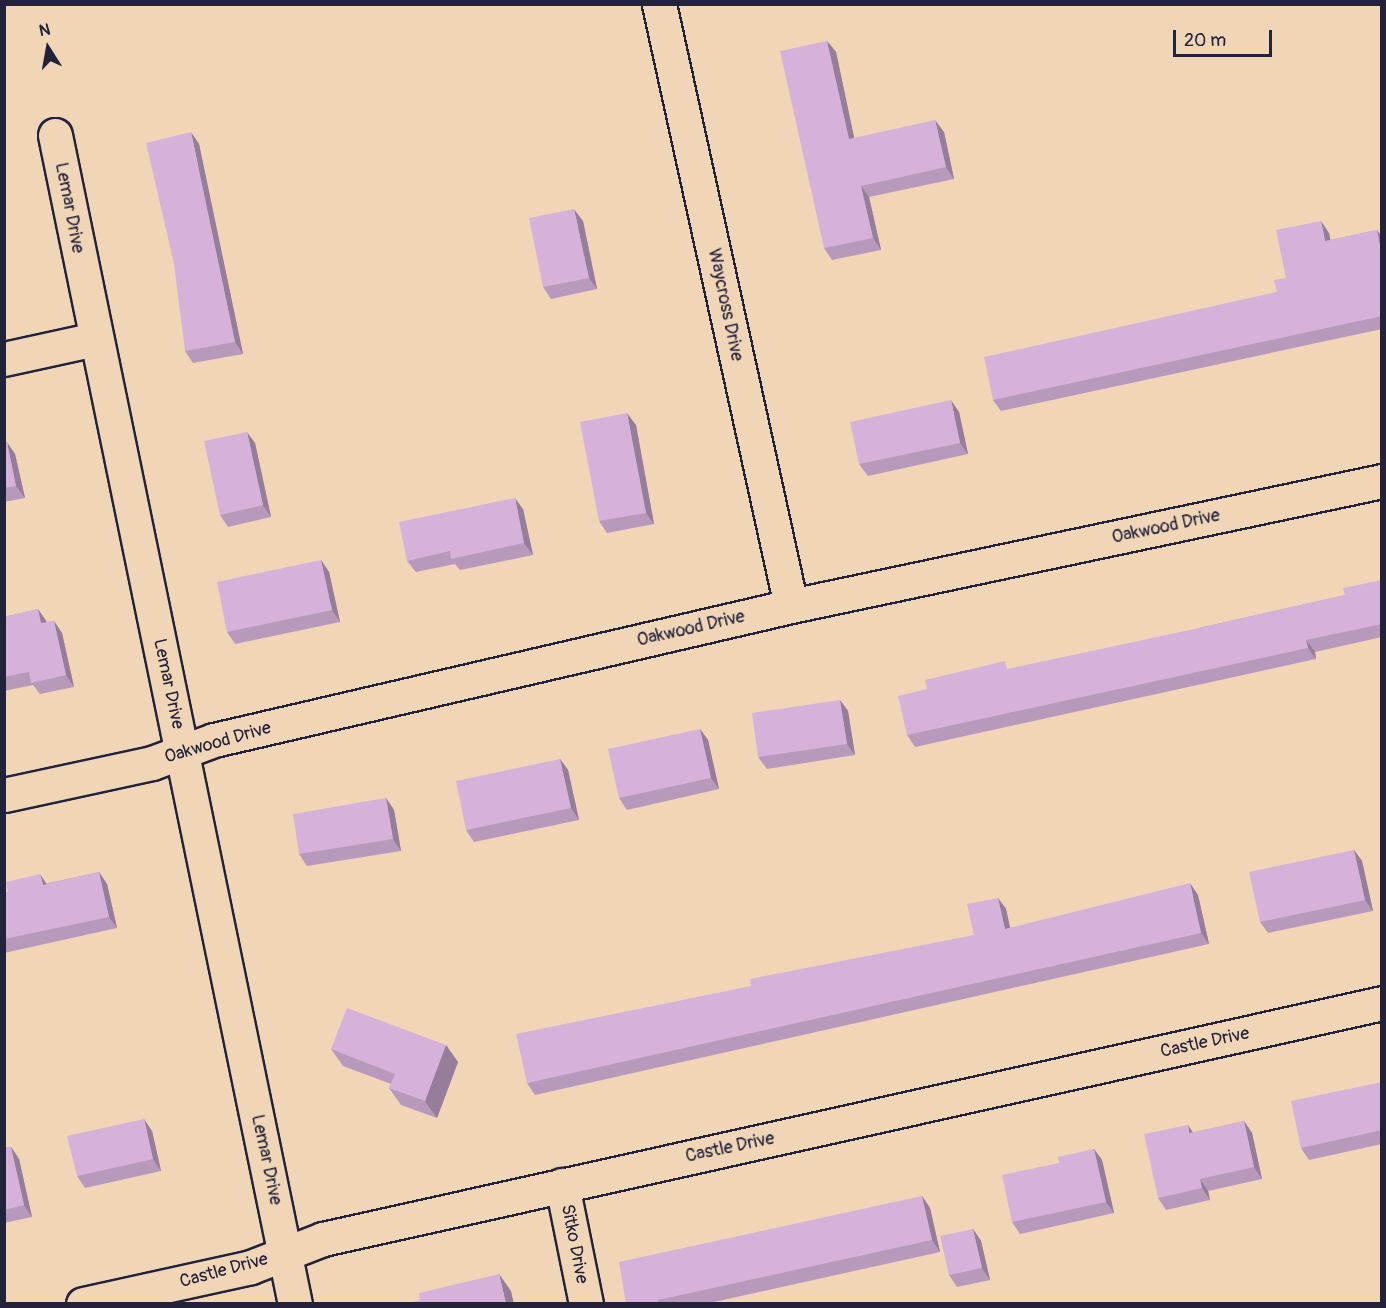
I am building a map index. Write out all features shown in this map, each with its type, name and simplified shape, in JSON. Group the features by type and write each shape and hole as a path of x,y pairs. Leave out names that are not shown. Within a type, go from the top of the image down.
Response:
{"street":[{"name":"Waycross Drive","path":"659,4 791,606"},
{"name":"Lemar Drive","path":"55,135 295,1304"},
{"path":"4,359 96,339"},
{"name":"Oakwood Drive","path":"4,795 791,606 1382,481"},
{"name":"Castle Drive","path":"83,1304 251,1267 323,1239 1382,1004"},
{"name":"Sitko Drive","path":"562,1185 586,1304"}],"building":[{"path":"827,41 849,139 935,120 946,167 861,186 873,238 824,248 780,51"},
{"path":"191,132 235,342 185,351 174,264 146,143"},
{"path":"574,209 589,278 543,287 529,218"},
{"path":"1321,221 1325,241 1377,230 1380,246 1382,245 1382,316 993,400 984,357 1277,292 1274,280 1286,278 1276,230"},
{"path":"951,400 960,443 859,464 850,422"},
{"path":"627,413 646,513 599,521 580,422"},
{"path":"247,432 263,505 220,515 204,441"},
{"path":"4,442 7,442 16,486 4,488"},
{"path":"515,498 524,543 451,559 450,551 407,561 399,522"},
{"path":"321,560 332,610 227,632 217,582"},
{"path":"1382,580 1382,624 1306,640 1308,648 907,735 898,696 927,689 925,680 1005,661 1007,669 1199,628 1345,595 1343,588"},
{"path":"38,609 41,623 54,621 66,675 31,683 29,672 4,677 4,617"},
{"path":"840,700 847,744 758,757 752,713"},
{"path":"700,729 711,778 619,798 608,749"},
{"path":"560,759 571,808 466,830 456,781"},
{"path":"386,798 393,839 299,854 293,814"},
{"path":"1354,850 1365,900 1260,922 1249,872"},
{"path":"99,872 109,917 4,939 4,893 8,892 6,882 40,874 43,885"},
{"path":"1190,883 1201,933 527,1083 516,1034 751,986 750,979 974,935 967,904 998,898 1005,929"},
{"path":"347,1008 446,1045 425,1101 389,1088 395,1074 331,1049"},
{"path":"1382,1082 1382,1130 1301,1148 1291,1101"},
{"path":"144,1119 153,1159 77,1176 67,1136"},
{"path":"1244,1121 1254,1167 1200,1179 1202,1188 1158,1198 1144,1134 1188,1125 1189,1133"},
{"path":"11,1147 24,1205 4,1210 4,1148"},
{"path":"1094,1149 1106,1202 1012,1222 1002,1175 1059,1163 1058,1157"},
{"path":"922,1196 932,1240 658,1300 659,1304 626,1304 619,1262"},
{"path":"973,1229 982,1268 949,1275 940,1236"},
{"path":"499,1274 506,1304 403,1304 420,1300 419,1293"}]}
